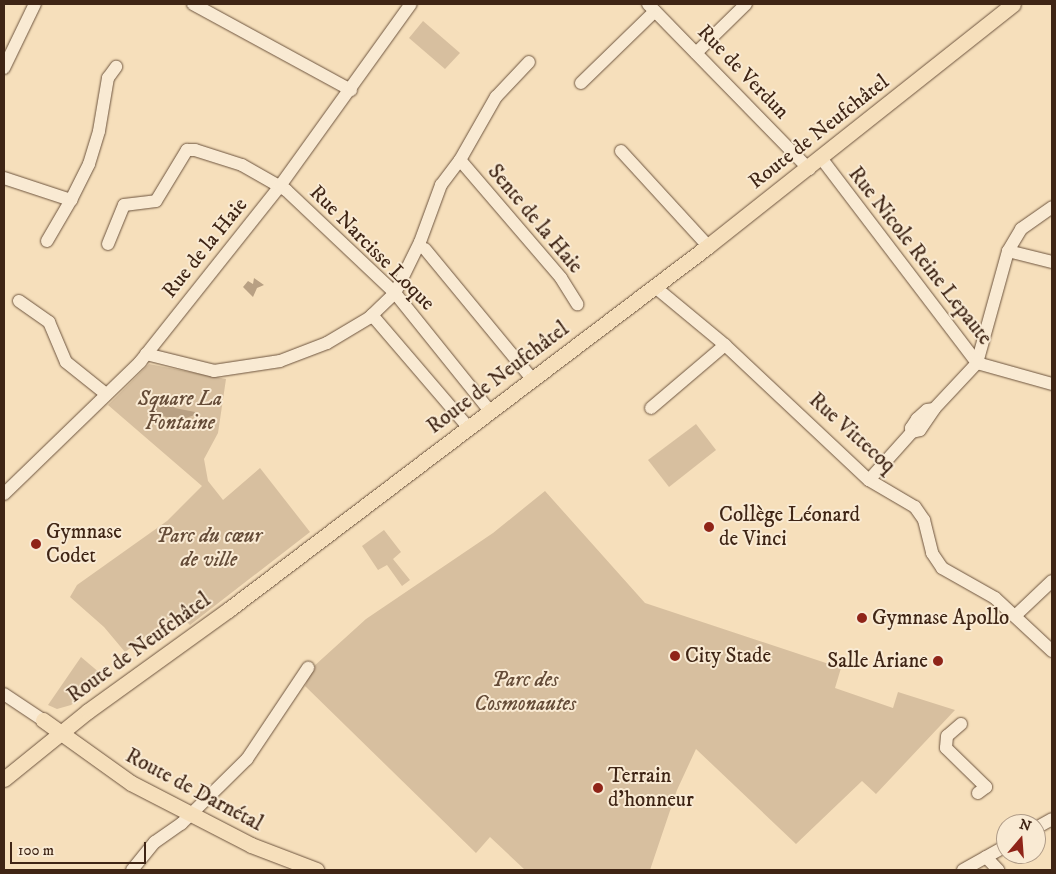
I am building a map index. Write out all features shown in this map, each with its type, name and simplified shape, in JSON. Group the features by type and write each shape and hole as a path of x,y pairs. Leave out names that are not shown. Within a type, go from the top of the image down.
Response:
{"main road":[{"name":"Route de Neufchâtel","path":"4,779 60,733 708,246 1013,4"},
{"name":"Route de Darnétal","path":"43,720 131,784 251,845 316,870"}],"street":[{"path":"4,68 35,4"},
{"path":"193,4 350,90"},
{"name":"Rue de la Haie","path":"4,494 146,354 280,186 411,4"},
{"path":"696,53 746,4"},
{"path":"581,83 651,7"},
{"name":"Rue de Verdun","path":"651,7 808,168"},
{"path":"146,354 214,371 280,361 327,343 372,315 395,293 420,242 441,185 460,160 496,97 529,62"},
{"path":"48,241 72,200 89,164 99,131 108,78 116,67"},
{"name":"Rue Narcisse Loque","path":"108,244 124,205 156,201 191,148 228,159 280,186 395,293 490,411"},
{"path":"621,151 708,246"},
{"name":"Rue Nicole Reine Lepaute","path":"821,158 976,363 1052,384"},
{"name":"Sente de la Haie","path":"460,160 561,278 578,304"},
{"path":"4,178 72,200"},
{"path":"869,480 912,432 920,430 934,409 976,363 1008,251 1021,229 1052,207"},
{"path":"426,249 532,379"},
{"path":"1008,251 1052,262"},
{"name":"Rue Vittecoq","path":"655,286 725,345 869,480 916,507 924,520 932,553 942,568 982,589 1015,616 1052,651"},
{"path":"18,301 48,322 66,362 106,394"},
{"path":"372,315 468,426"},
{"path":"651,408 725,345"},
{"path":"1015,616 1052,581"},
{"path":"132,870 156,842 189,814 247,759 308,668"},
{"path":"4,694 43,720"},
{"path":"961,724 947,736 946,748 986,787 978,793"},
{"path":"963,870 996,852"},
{"path":"986,857 998,870"}],"green space":[{"path":"423,21 460,53 445,69 409,38"},
{"name":"Parc du cœur de ville","path":"149,364 226,379 218,433 204,459 208,481 223,500 260,468 310,532 190,625 177,613 125,652 104,627 70,597 77,585 167,521 202,486 108,405"},
{"path":"696,424 716,450 669,487 648,460"},
{"name":"Parc des Cosmonautes","path":"545,491 645,603 841,668 835,688 893,708 898,692 955,710 876,794 862,781 796,844 696,749 677,790 650,870 525,870 490,837 476,853 305,686 313,667 366,619 493,533"},
{"path":"384,530 401,552 393,559 410,580 402,586 387,565 378,570 362,546"},
{"path":"81,657 107,679 71,705 57,709 48,705"}],"shaded area":[{"path":"254,278 264,285 257,288 253,297 243,287 248,281 253,284"},
{"path":"163,396 175,408 200,413 186,418 166,417 153,411 155,403"}],"place":[{"name":"Collège Léonard de Vinci","path":"709,527"},
{"name":"Gymnase Codet","path":"36,544"},
{"name":"Gymnase Apollo","path":"862,618"},
{"name":"City Stade","path":"675,656"},
{"name":"Salle Ariane","path":"938,661"},
{"name":"Terrain d'honneur","path":"598,788"}],"park label":[{"name":"Square La Fontaine","path":"180,411"}]}
